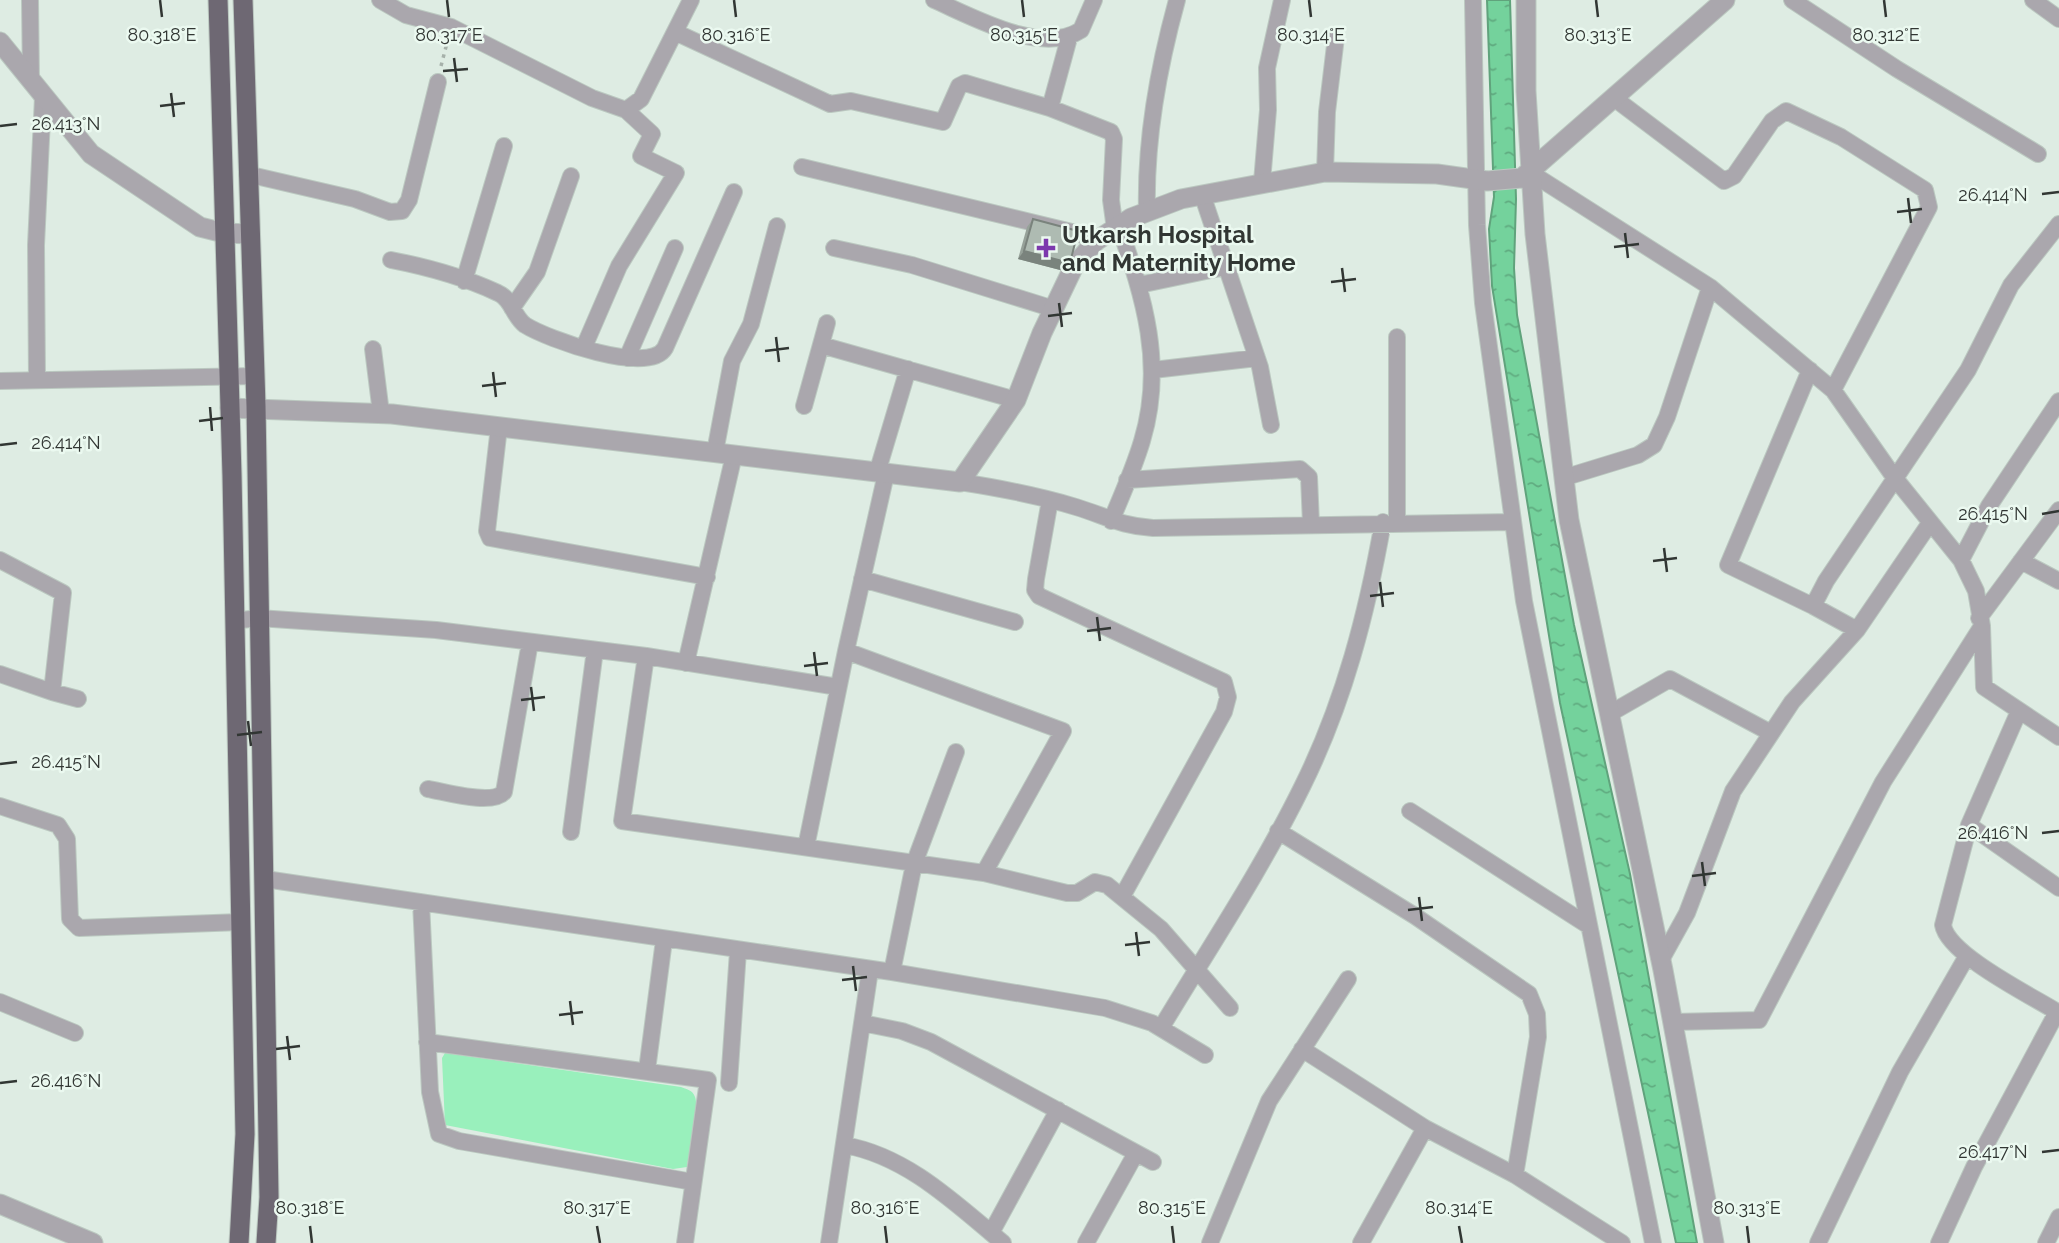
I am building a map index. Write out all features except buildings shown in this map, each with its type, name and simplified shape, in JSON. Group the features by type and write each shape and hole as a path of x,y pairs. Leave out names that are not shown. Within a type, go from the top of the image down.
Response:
{"highway":[{"path":"218,0 230,408 245,1134 239,1243"},
{"path":"243,0 256,406 265,879 269,1158 266,1243"}],"street":[{"path":"30,0 37,90 37,380"},
{"path":"380,0 406,15 451,27 592,98 626,110 652,134 641,156 676,173 619,266 584,347"},
{"path":"626,110 641,99 691,0"},
{"path":"934,0 1002,29 1034,38 1069,38 1081,30 1094,0"},
{"path":"1147,212 1148,160 1158,71 1177,0"},
{"path":"1262,182 1268,110 1267,68 1282,0"},
{"path":"1473,0 1482,181 1483,303 1524,601 1653,1243"},
{"path":"1526,0 1527,176 1569,520 1661,960 1714,1243"},
{"path":"960,482 1016,400 1074,266 1096,241 1117,227 1147,212 1202,194 1325,172 1437,174 1482,181 1527,176 1725,0"},
{"path":"1792,0 1897,69 2038,154"},
{"path":"2033,0 2059,19"},
{"path":"675,32 830,104 851,101 943,122 959,86 965,83 1050,108 1111,132 1114,138 1111,200 1117,227 1139,285 1150,327 1153,370 1142,441 1111,521"},
{"path":"1325,172 1327,112 1336,37"},
{"path":"1050,108 1069,38"},
{"path":"0,42 91,154 200,226 224,233 250,234"},
{"path":"247,174 334,194 390,212 402,211 409,200 438,82"},
{"path":"1614,98 1724,181 1734,176 1772,121 1786,111 1841,137 1924,190 1929,207 1833,390"},
{"path":"464,281 504,146"},
{"path":"802,167 1080,234 1096,241"},
{"path":"512,307 537,272 571,176"},
{"path":"1527,176 1710,287 1833,390 1894,477 1961,560 1976,591 1983,687 2059,737"},
{"path":"391,260 433,268 500,294 518,318 532,328 584,347 627,358 649,360 662,354 734,192"},
{"path":"1202,194 1224,267 1257,358 1271,425"},
{"path":"1813,606 1894,477 1968,370 2011,285 2059,223"},
{"path":"686,663 707,577 724,453 732,360 751,324 777,226"},
{"path":"627,358 675,248"},
{"path":"834,248 912,265 1054,309"},
{"path":"1139,285 1224,267"},
{"path":"1563,478 1638,455 1654,445 1667,417 1710,287"},
{"path":"804,406 827,323"},
{"path":"1161,1028 1304,785 1343,688 1390,522 1397,337"},
{"path":"821,345 1016,400"},
{"path":"373,349 381,413"},
{"path":"1153,370 1257,358"},
{"path":"806,847 882,473 908,369"},
{"path":"1810,370 1728,565 1857,630"},
{"path":"0,380 255,376"},
{"path":"1961,560 1989,506 2059,401"},
{"path":"230,408 256,406 381,413 960,482 1051,500 1124,526 1153,528 1513,522"},
{"path":"499,427 487,530 490,538 707,577"},
{"path":"1127,480 1300,469 1309,477 1311,524"},
{"path":"1051,500 1035,579 1035,590 1039,596 1224,682 1228,691 1224,712 1123,895"},
{"path":"1673,1023 1759,1020 1882,782 1980,622 2059,510"},
{"path":"1661,960 1687,912 1732,791 1792,702 1857,630 1930,523"},
{"path":"0,560 63,593 52,692"},
{"path":"2021,561 2059,581"},
{"path":"862,579 1015,622"},
{"path":"234,621 258,618 436,630 646,656 838,687"},
{"path":"428,789 482,799 496,798 504,792 530,642"},
{"path":"571,832 595,650"},
{"path":"846,651 1063,731 984,873"},
{"path":"646,656 622,821 984,873 1067,893 1077,893 1096,883 1107,885 1123,895 1161,929 1230,1008"},
{"path":"0,674 78,699"},
{"path":"1609,714 1671,679 1771,733"},
{"path":"1939,1243 1974,1167 2058,1013 1967,956 1948,938 1943,925 1969,825 2019,711"},
{"path":"892,972 914,864 957,752"},
{"path":"0,806 58,825 64,830 67,839 70,919 79,928 240,922"},
{"path":"1410,811 1589,926"},
{"path":"1969,825 2059,888"},
{"path":"1278,831 1415,916 1529,994 1537,1014 1538,1037 1515,1175"},
{"path":"265,879 892,972 1105,1008 1161,1028 1205,1055"},
{"path":"421,902 430,1092 439,1134 459,1141 694,1182"},
{"path":"647,1070 664,940"},
{"path":"729,1083 738,951"},
{"path":"1818,1243 1900,1072 1967,956"},
{"path":"829,1243 870,970"},
{"path":"1210,1243 1269,1101 1348,979"},
{"path":"0,1002 75,1033"},
{"path":"862,1023 902,1031 931,1042 1153,1162"},
{"path":"428,1042 708,1080 685,1243"},
{"path":"1302,1049 1425,1128 1515,1175 1592,1236 1622,1243"},
{"path":"844,1145 884,1154 924,1179 997,1238 1058,1111"},
{"path":"1362,1243 1425,1128"},
{"path":"1086,1243 1136,1153"},
{"path":"0,1204 93,1243"}],"path":[{"path":"438,82 451,27"}],"shaded area":[{"path":"445,1053 689,1090 695,1097 696,1112 687,1167 673,1169 445,1125 442,1058"}],"water":[{"path":"1487,0 1510,0 1517,315 1574,625 1630,874 1697,1243 1676,1243 1560,703 1492,286 1489,229 1494,197"}],"place":[{"name":"Utkarsh Hospital and Maternity Home","path":"1046,248"}]}
